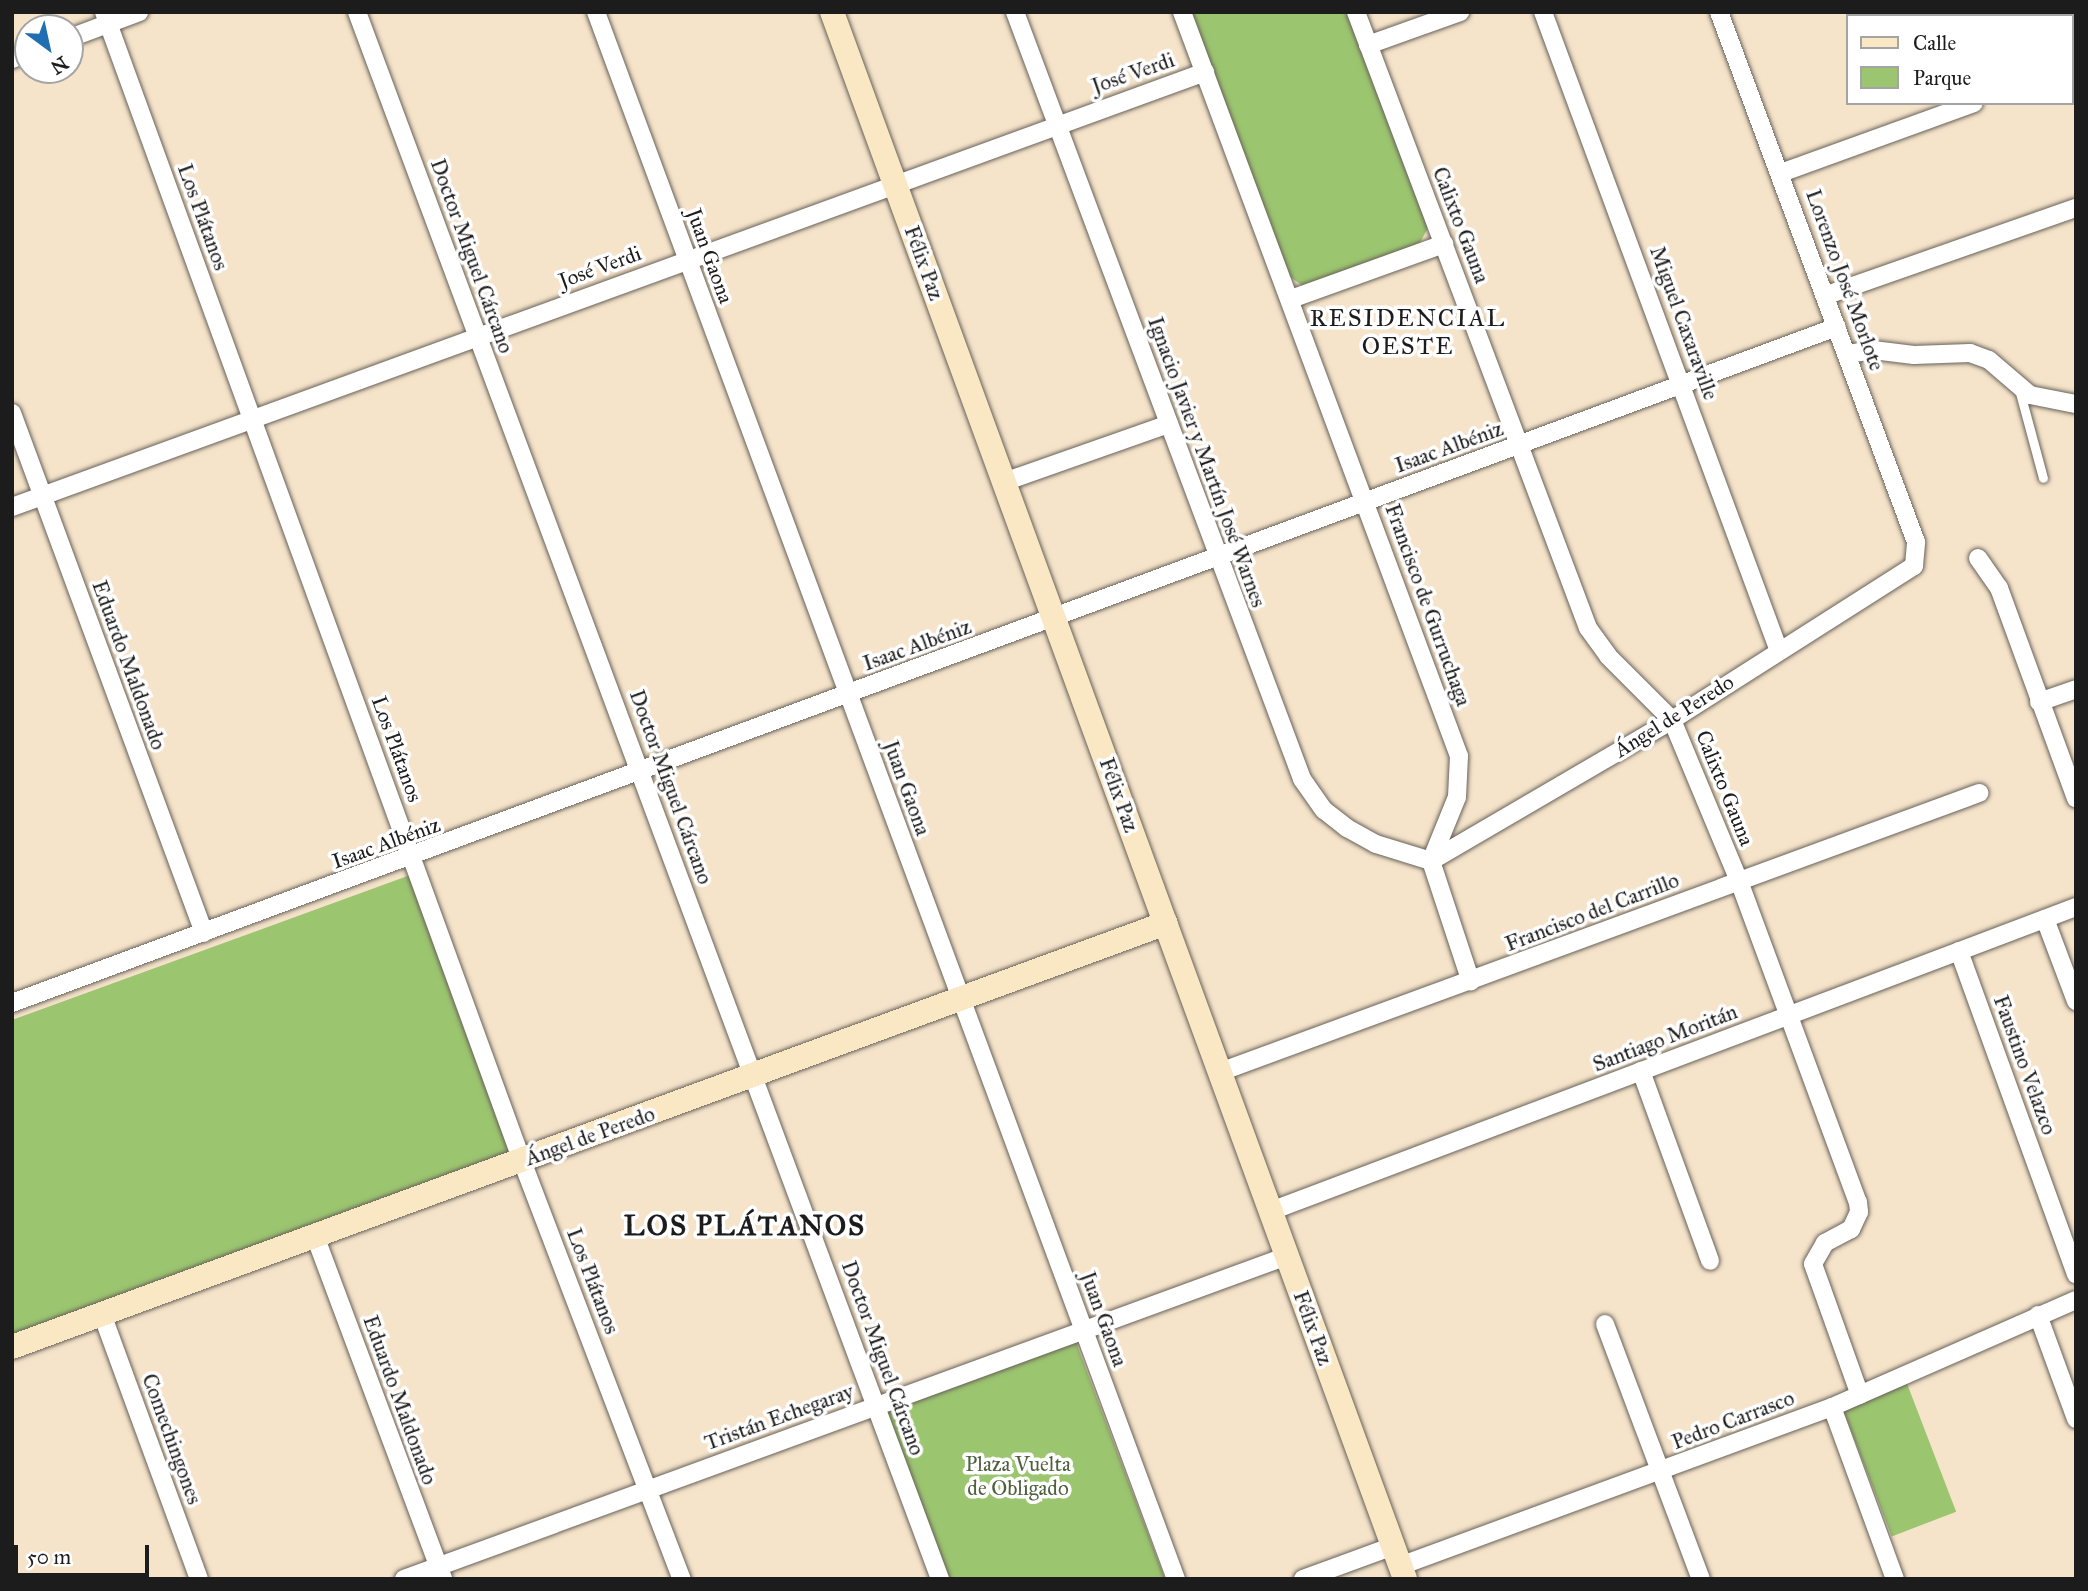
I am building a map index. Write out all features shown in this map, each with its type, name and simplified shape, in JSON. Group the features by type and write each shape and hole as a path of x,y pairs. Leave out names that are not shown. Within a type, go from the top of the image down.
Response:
{"main road":[{"name":"Félix Paz","path":"832,12 1399,1564"},
{"name":"Ángel de Peredo","path":"12,1347 1166,923"}],"street":[{"path":"84,30 106,18 139,12"},
{"name":"Doctor Miguel Cárcano","path":"357,12 642,772 940,1579"},
{"name":"Juan Gaona","path":"596,12 1176,1579"},
{"name":"Ignacio Javier y Martín José Warnes","path":"1015,12 1302,779 1324,810 1347,828 1376,844 1431,860"},
{"name":"Francisco de Gurruchaga","path":"1182,12 1291,299 1459,757 1457,797 1431,860"},
{"name":"Calixto Gauna","path":"1356,12 1588,628 1608,656 1672,720 1739,881 1858,1202 1859,1212 1851,1229 1825,1243 1813,1264 1860,1395"},
{"path":"1368,45 1460,12"},
{"name":"Miguel Caxaraville","path":"1543,12 1683,384 1779,651"},
{"name":"Lorenzo José Morlote","path":"1719,12 1827,295 1916,542 1914,566"},
{"name":"Los Plátanos","path":"106,18 522,1161 650,1488 682,1579"},
{"name":"José Verdi","path":"12,507 1056,124 1205,72"},
{"path":"1781,173 1968,105"},
{"path":"1827,295 2076,208"},
{"path":"1291,299 1444,244"},
{"name":"Isaac Albéniz","path":"12,1003 412,858 1837,327"},
{"path":"1848,354 1872,350 1914,355 1970,353 1989,360 2019,389 2076,404"},
{"name":"Eduardo Maldonado","path":"12,413 204,933"},
{"path":"1004,482 1169,424"},
{"path":"1978,558 1999,588 2076,798"},
{"name":"Ángel de Peredo","path":"1431,860 1672,720 1914,566"},
{"path":"2039,702 2076,688"},
{"name":"Francisco del Carrillo","path":"1220,1072 1471,982 1979,793"},
{"path":"1431,860 1471,982"},
{"name":"Santiago Moritán","path":"1270,1211 2076,907"},
{"path":"2045,919 2076,1001"},
{"name":"Faustino Velazco","path":"1959,951 2076,1274"},
{"path":"1641,1071 1710,1261"},
{"name":"Eduardo Maldonado","path":"315,1236 440,1573"},
{"name":"Tristán Echegaray","path":"404,1579 440,1573 650,1488 1287,1256"},
{"name":"Pedro Carrasco","path":"1303,1579 1399,1564 1660,1471 1832,1407 2076,1300"},
{"name":"Comechingones","path":"102,1314 199,1579"},
{"path":"2038,1315 2076,1419"},
{"path":"1605,1324 1701,1579"},
{"path":"1832,1407 1895,1579"}],"lane":[{"path":"2019,389 2043,478"}],"green space":[{"path":"1189,12 1347,12 1428,228 1418,246 1303,286 1286,274"},
{"path":"413,874 514,1154 12,1337 12,1020"},
{"name":"Plaza Vuelta de Obligado","path":"1075,1340 1165,1579 948,1579 886,1412"},
{"path":"1906,1381 1956,1512 1892,1536 1842,1406"}],"district":[{"name":"RESIDENCIAL OESTE","path":"1408,333"},
{"name":"LOS PLÁTANOS","path":"745,1226"}]}
